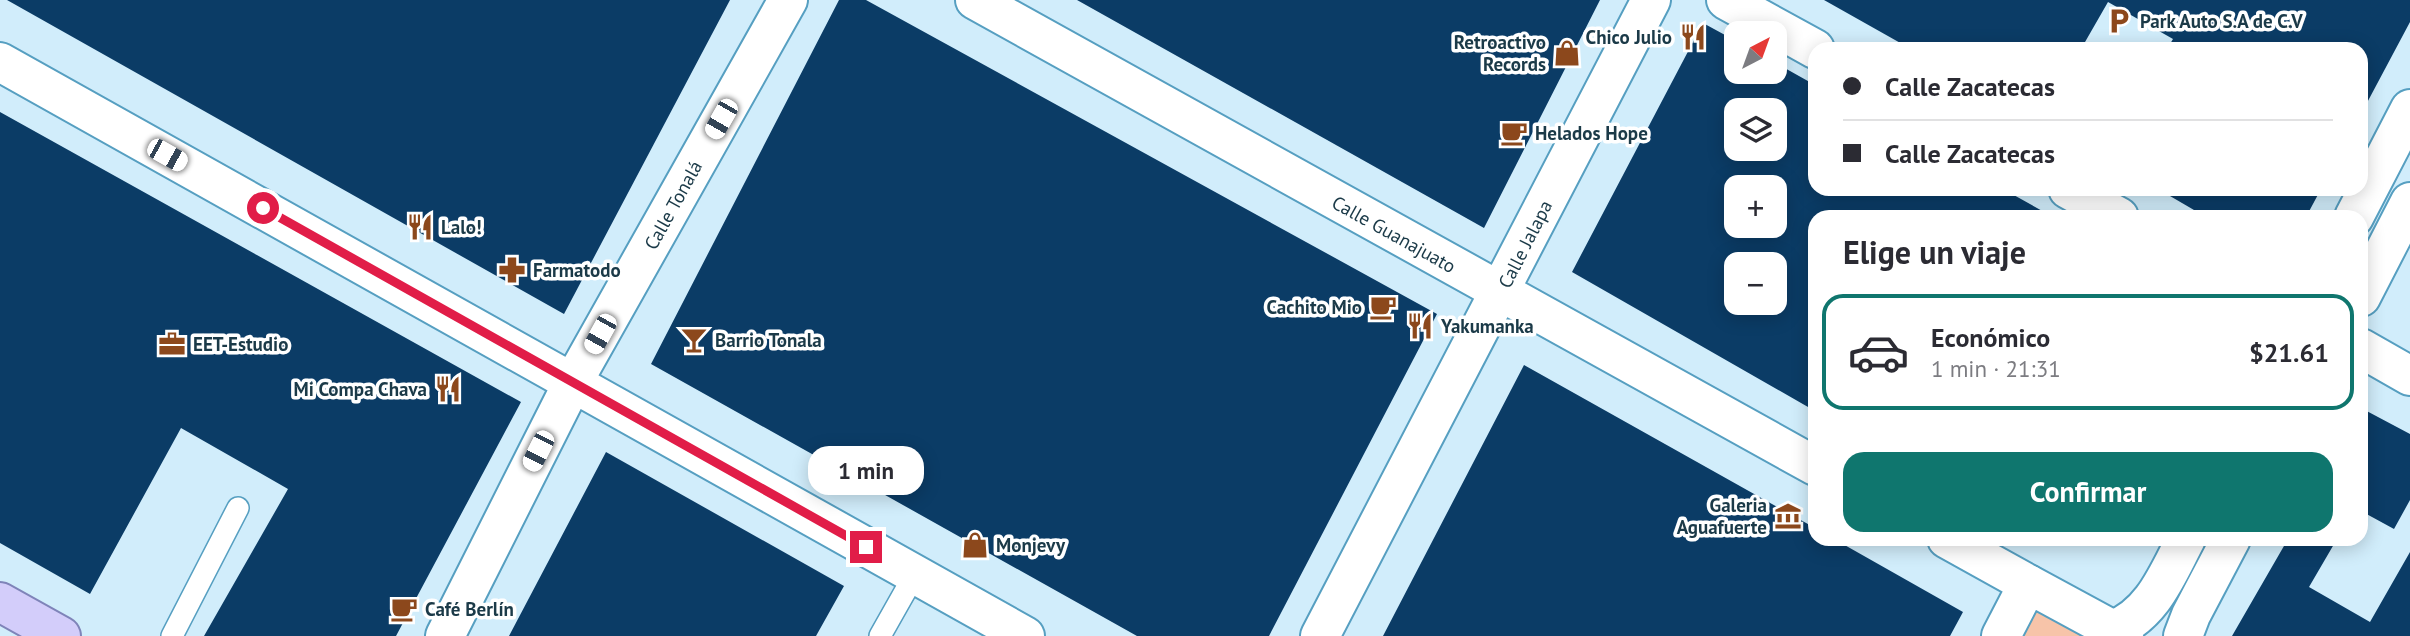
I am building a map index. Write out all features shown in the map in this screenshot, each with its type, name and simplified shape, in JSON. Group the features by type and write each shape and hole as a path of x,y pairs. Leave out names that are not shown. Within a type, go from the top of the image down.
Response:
{"main road":[{"path":"0,602 61,636"}],"street":[{"name":"Calle Tonalá","path":"445,636 573,382 788,0"},
{"name":"Calle Guanajuato","path":"975,0 1808,462"},
{"name":"Calle Jalapa","path":"1320,636 1651,0"},
{"path":"1726,0 1808,45"},
{"path":"0,62 1024,636"},
{"path":"2368,190 2410,109"},
{"path":"2081,196 2106,210"},
{"path":"2368,283 2410,202"},
{"path":"2368,352 2410,376"},
{"path":"1960,546 2118,633 2149,604 2182,546"},
{"path":"2183,636 2227,546"},
{"path":"2001,636 2028,584"}],"lane":[{"path":"172,636 238,508"},
{"path":"880,636 915,574"}],"shaded area":[{"path":"2028,584 2124,636 2001,636"}],"building":[{"path":"7,0 730,0 564,314"},
{"path":"839,0 866,0 1437,314 1269,636 1137,636 651,364"},
{"path":"1077,0 1600,0 1484,228"},
{"path":"1824,0 2410,0 2410,22 2368,101 2368,42 2171,42 2173,39 2108,2 2085,42 1899,42"},
{"path":"1703,23 1724,34 1724,84 1787,84 1787,69 1808,81 1808,196 2016,196 2040,210 1808,210 1808,407 1572,272"},
{"path":"0,112 521,402 396,636 204,636 288,489 181,428 90,594 0,543"},
{"path":"2170,196 2317,196 2310,210 2194,210"},
{"path":"1524,365 1808,524 1808,546 1846,546 1963,612 1950,636 1383,636"},
{"path":"2368,412 2410,434 2410,500 2394,529 2368,515"},
{"path":"606,452 844,586 816,636 509,636"},
{"path":"2284,546 2333,546 2309,587 2370,622 2410,552 2410,636 2232,636"}],"place":[{"name":"Park Auto S.A de C.V","path":"2119,21"},
{"name":"Chico Julio","path":"1693,37"},
{"name":"Retroactivo Records","path":"1567,53"},
{"name":"Helados Hope","path":"1514,133"},
{"name":"Lalo!","path":"420,227"},
{"name":"Farmatodo","path":"512,270"},
{"name":"Cachito Mio","path":"1383,307"},
{"name":"Yakumanka","path":"1420,326"},
{"name":"Barrio Tonala","path":"694,340"},
{"name":"EET-Estudio","path":"172,344"},
{"name":"Mi Compa Chava","path":"448,389"},
{"name":"Galeria Aguafuerte","path":"1788,516"},
{"name":"Monjevy","path":"975,545"},
{"name":"Café Berlín","path":"404,609"}],"route":[{"path":"263,208 866,547"}]}
